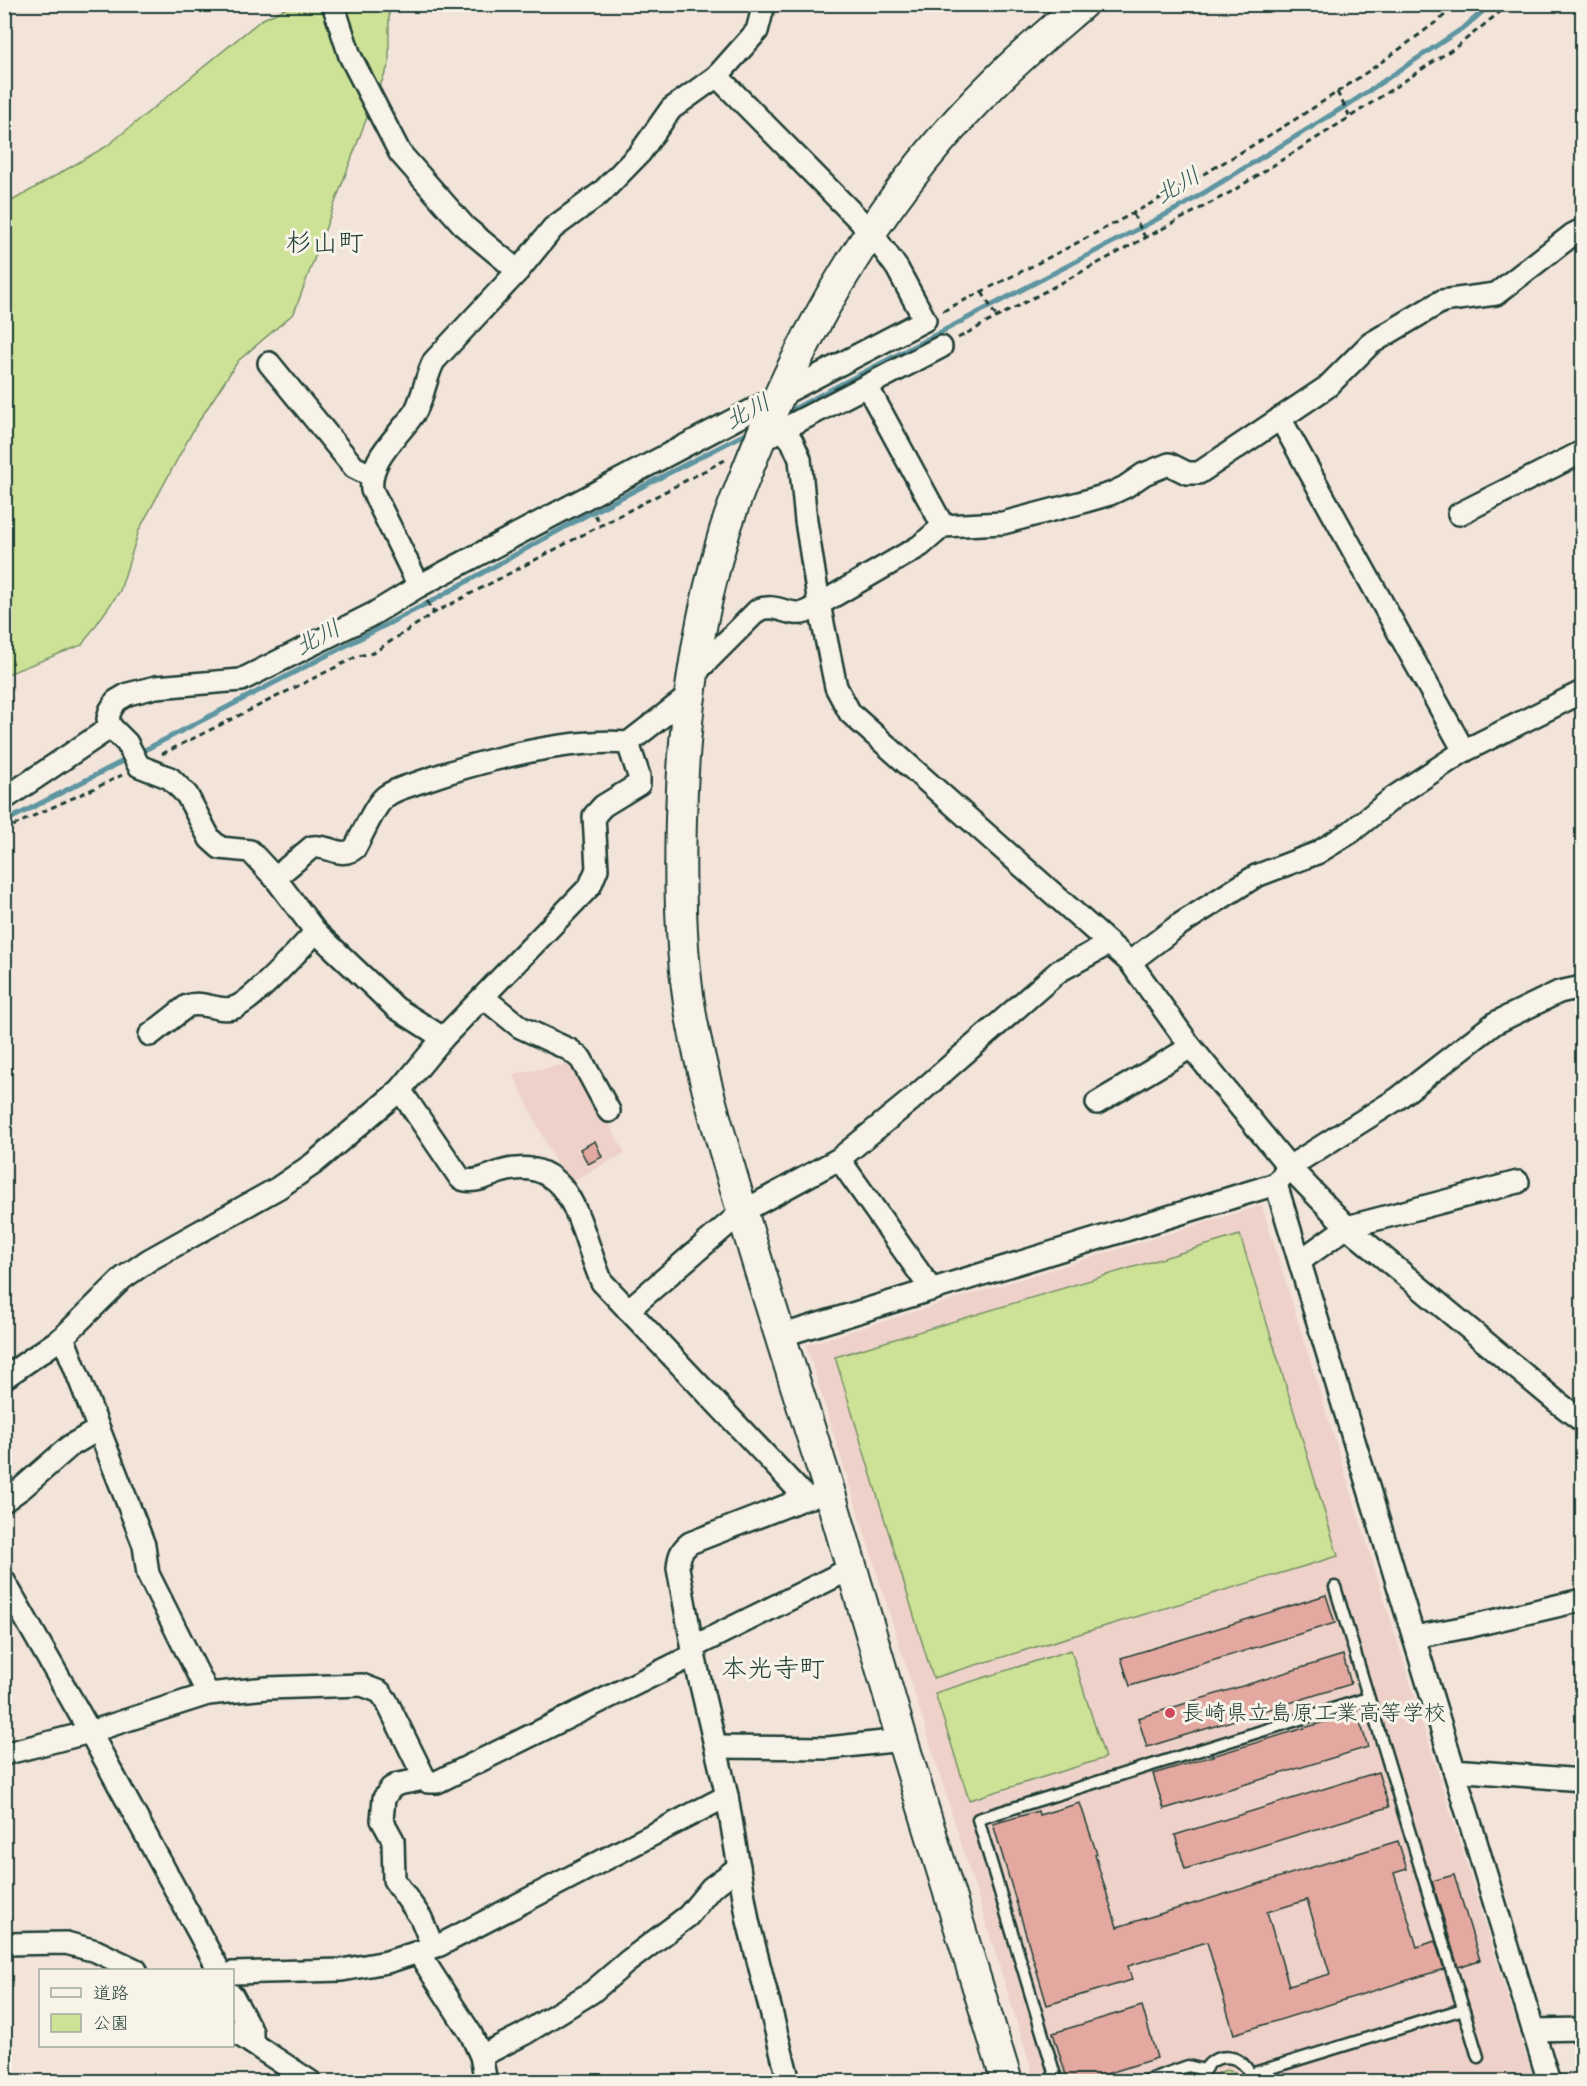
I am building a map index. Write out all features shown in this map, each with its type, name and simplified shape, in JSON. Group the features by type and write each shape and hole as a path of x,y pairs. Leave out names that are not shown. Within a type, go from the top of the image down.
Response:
{"street":[{"path":"333,4 350,57 400,153 465,227 518,271"},
{"path":"419,586 372,490 372,476 376,464 416,409 434,361 518,271 553,228 602,192 640,153 671,109 717,76 757,31 764,4"},
{"path":"1007,2082 852,1568 818,1496 780,1336 711,1107 691,1017 683,946 680,881 682,764 692,685 709,589 723,535 772,420 830,296 871,232 961,118 996,81 1082,4"},
{"path":"717,76 871,232 897,268 925,320 772,420"},
{"path":"275,878 312,847 322,847 342,853 351,851 355,848 381,801 394,792 451,771 563,746 606,741 628,743 692,685 758,610 774,607 794,614 802,614 920,546 943,526 1003,524 1110,494 1125,488 1144,474 1170,464 1187,473 1199,473 1327,387 1370,344 1442,301 1496,294 1572,235 1582,230"},
{"path":"443,1038 396,1008 316,932 275,878 250,851 220,848 210,838 187,795 170,778 134,756 111,727 108,719 116,701 128,694 156,687 241,680 373,614 419,586 586,500 772,420 867,386 941,347"},
{"path":"269,363 354,467 372,476"},
{"path":"867,386 943,526"},
{"path":"1280,418 1464,751"},
{"path":"772,420 792,441 800,459 806,521 819,604 836,687 850,712 1130,962 1283,1176 1582,1421"},
{"path":"1460,514 1582,452"},
{"path":"1130,962 1179,925 1256,876 1317,853 1352,832 1394,796 1464,751 1582,692"},
{"path":"4,799 111,727"},
{"path":"4,1378 63,1337 123,1278 149,1260 278,1188 313,1164 400,1090 443,1038 590,886 597,869 594,816 603,806 639,784 639,776 628,743"},
{"path":"150,1035 187,1006 193,1004 227,1009 240,1005 274,975 316,932"},
{"path":"628,1310 742,1212 839,1159 910,1101 1059,971 1108,944"},
{"path":"780,1336 1283,1176 1397,1099 1495,1023 1559,992 1582,987"},
{"path":"484,998 520,1027 570,1050 581,1059 609,1111"},
{"path":"1097,1103 1191,1047"},
{"path":"400,1090 460,1178 469,1181 504,1171 528,1169 546,1173 563,1189 579,1214 595,1267 602,1281 628,1310 818,1496"},
{"path":"839,1159 931,1289"},
{"path":"1283,1176 1300,1261 1549,2082"},
{"path":"1300,1261 1347,1227 1518,1182"},
{"path":"63,1337 144,1545 148,1574 208,1694"},
{"path":"4,1501 70,1446 99,1430"},
{"path":"789,2082 748,1921 727,1796 678,1568 679,1557 690,1543 818,1496"},
{"path":"4,1755 90,1732 208,1694 267,1688 362,1685 380,1692 387,1700 425,1779 428,1782 437,1782 852,1568"},
{"path":"4,1581 90,1732 218,1969"},
{"path":"1414,1637 1582,1600"},
{"path":"716,1747 828,1749 902,1740"},
{"path":"1454,1770 1582,1780"},
{"path":"425,1779 391,1788 384,1798 382,1820 393,1840 394,1880 421,1918 425,1950 471,2034 481,2056 486,2082"},
{"path":"234,1973 342,1970 387,1962 425,1950 727,1796"},
{"path":"481,2056 524,2034 592,1992 688,1916 711,1888 739,1867"},
{"path":"4,1944 66,1943 96,1951 132,1969"},
{"path":"234,1999 252,2032 252,2043"},
{"path":"1533,2030 1582,2029"},
{"path":"234,2031 311,2082"}],"lane":[{"path":"1335,1587 1478,2057"},
{"path":"1057,2082 978,1819 1368,1698"},
{"path":"1201,2082 1204,2070 1210,2063 1226,2057 1241,2061 1252,2078 1463,2009"},
{"path":"1142,2082 1188,2066 1204,2070"}],"path":[{"path":"925,320 1133,213 1286,126 1338,95 1459,4"},
{"path":"941,347 1231,192 1460,44 1510,4"},
{"path":"1338,95 1350,117"},
{"path":"1133,213 1146,239"},
{"path":"982,292 997,318"},
{"path":"4,831 87,793 134,756 358,656 373,653 434,613 727,459"},
{"path":"598,521 601,527"},
{"path":"431,608 434,613"}],"shaded area":[{"path":"576,1062 625,1153 566,1185 513,1074"},
{"name":"長崎県立島原工業高等学校","path":"1262,1205 1534,2081 1035,2081 806,1345"}],"green space":[{"path":"293,5 389,5 389,64 294,313 238,361 195,427 139,530 120,591 82,645 5,675 5,205 107,146 261,20"},
{"path":"1240,1235 1338,1556 933,1678 835,1357"},
{"path":"1071,1650 1105,1758 969,1800 935,1693"},
{"path":"1226,2070 1234,2072 1240,2081 1214,2081 1218,2073"}],"building":[{"path":"595,1141 602,1157 588,1164 580,1149"},
{"path":"1326,1595 1335,1623 1130,1686 1121,1658"},
{"path":"1343,1655 1351,1684 1147,1747 1138,1718"},
{"path":"1357,1712 1368,1747 1164,1809 1153,1774"},
{"path":"1378,1772 1389,1807 1185,1869 1175,1835"},
{"path":"1080,1803 1117,1927 1398,1841 1407,1869 1394,1873 1417,1947 1435,1941 1444,1969 1234,2034 1207,1942 1128,1966 1132,1980 1047,2005 993,1824 1038,1811 1039,1815","holes":["1307,1900 1330,1974 1289,1986 1267,1912"]},
{"path":"1454,1875 1480,1960 1458,1967 1432,1881"},
{"path":"1142,2006 1157,2058 1081,2082 1068,2082 1053,2033"}],"waterway":[{"name":"北川","path":"782,415 1184,205 1352,102 1466,26 1491,4"},
{"name":"北川","path":"137,754 430,602 585,516 753,430"},
{"name":"北川","path":"4,822 129,758"}],"place":[{"name":"長崎県立島原工業高等学校","path":"1170,1713"}],"district":[{"name":"杉山町","path":"325,243"},
{"name":"本光寺町","path":"773,1669"}]}
